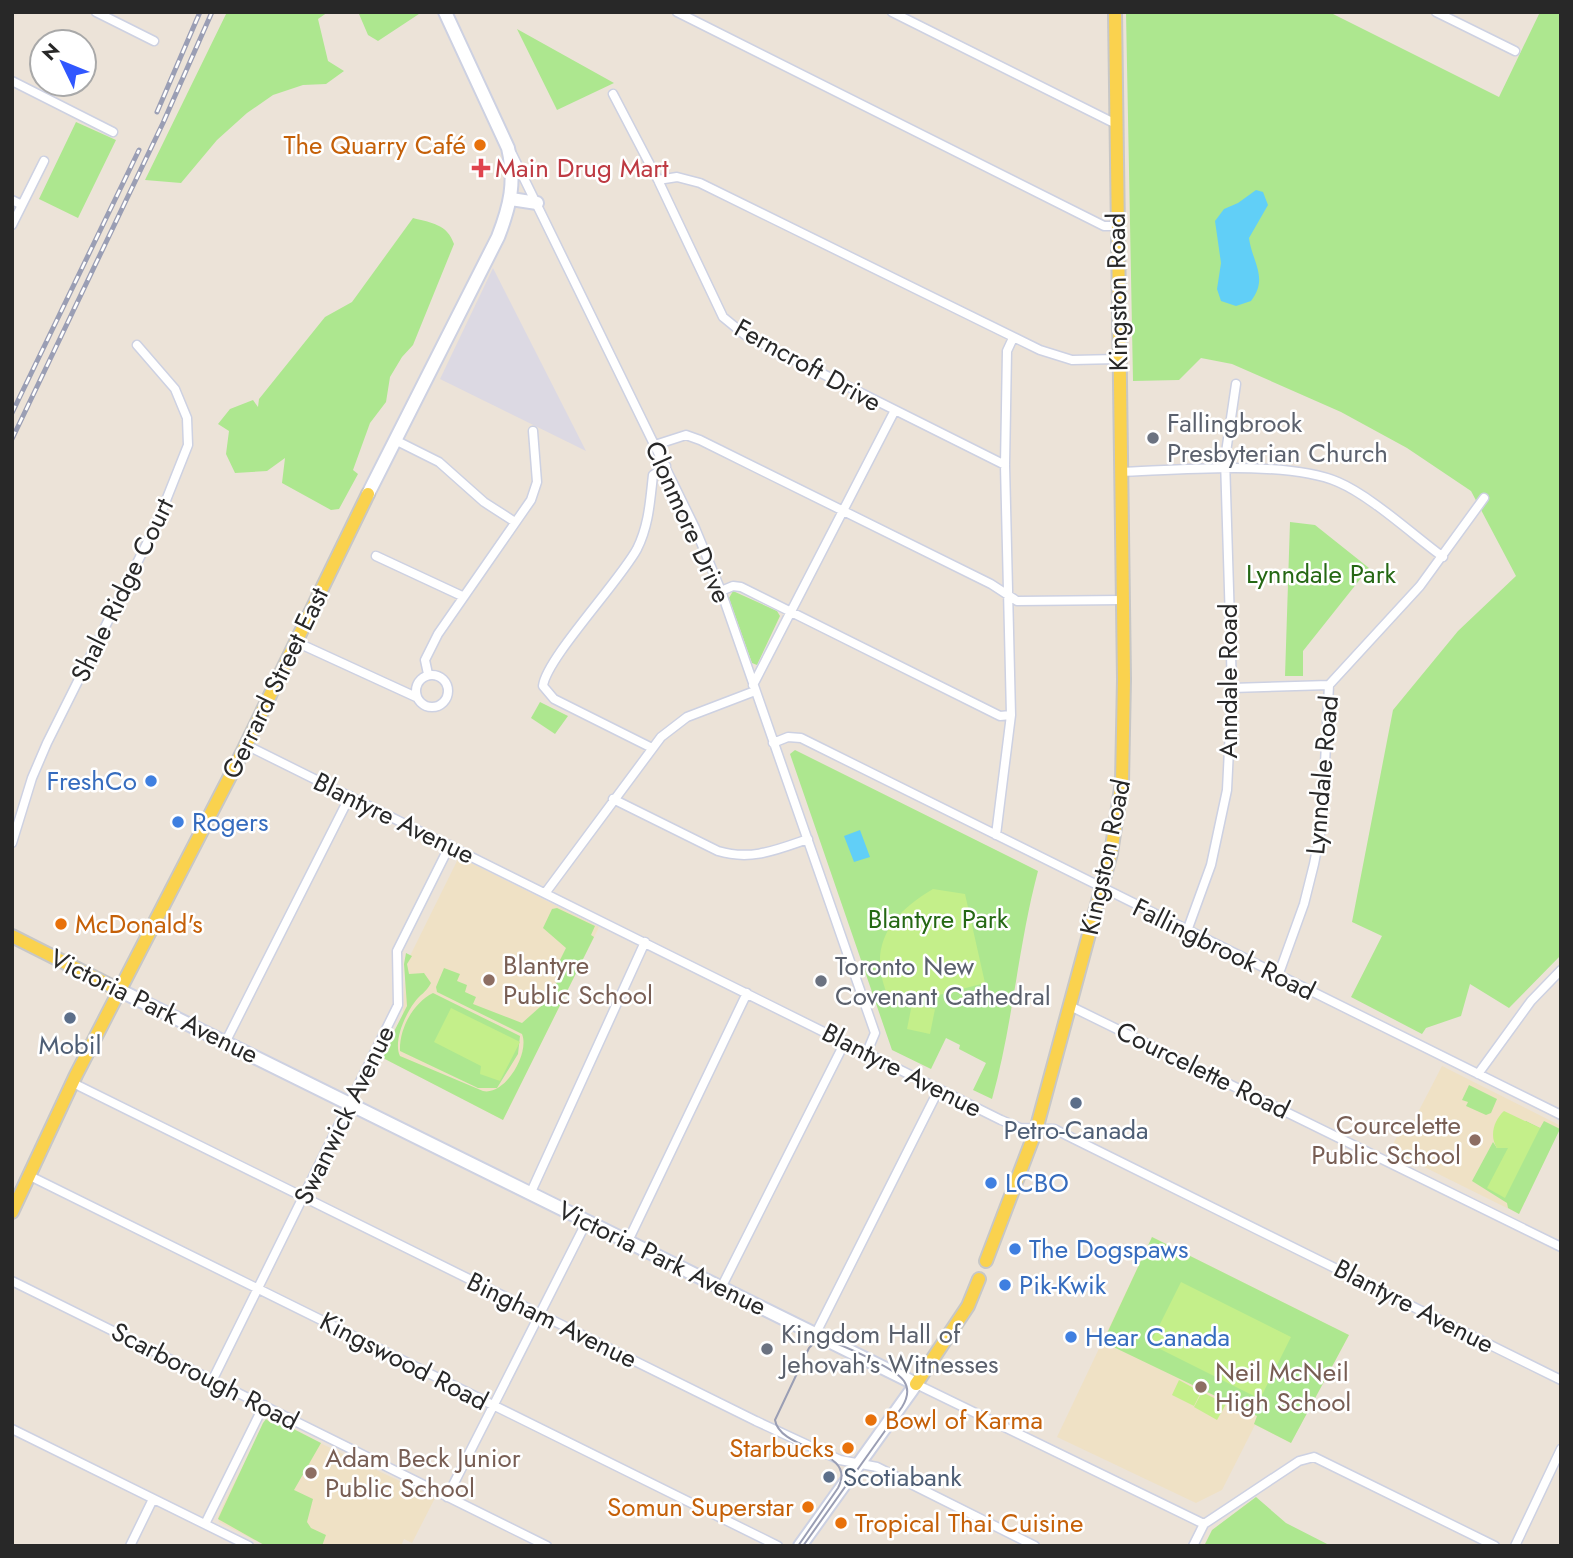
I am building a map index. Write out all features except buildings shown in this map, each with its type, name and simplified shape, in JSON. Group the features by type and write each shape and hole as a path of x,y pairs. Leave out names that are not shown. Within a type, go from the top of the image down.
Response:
{"main road":[{"name":"Kingston Road","path":"986,1261 1036,1130 1102,889 1122,782 1115,12"},
{"name":"Gerrard Street East","path":"12,1212 119,990 246,745 368,494"},
{"name":"Victoria Park Avenue","path":"12,936 119,990"},
{"name":"Kingston Road","path":"916,1384 968,1306 979,1279"}],"street":[{"path":"96,12 154,41"},
{"name":"Clonmore Drive","path":"445,12 508,148 666,467 721,591 875,1033 867,1052"},
{"path":"677,12 1104,226 1115,226"},
{"path":"892,12 1114,122"},
{"path":"1436,12 1515,51"},
{"path":"12,81 113,132"},
{"name":"Ferncroft Drive","path":"613,94 658,180 723,317 740,332 1005,465"},
{"name":"Gerrard Street East","path":"368,494 498,237 511,200 513,169 508,148"},
{"path":"12,225 44,161"},
{"path":"658,180 677,177 700,183 1013,338 1072,360 1118,359"},
{"path":"12,200 22,205"},
{"path":"511,200 537,203"},
{"path":"996,835 1011,715 1005,465 1007,351 1013,338"},
{"name":"Shale Ridge Court","path":"12,843 32,778 47,743 157,523 188,445 187,418 175,389 137,345"},
{"name":"Anndale Road","path":"1187,931 1211,865 1227,790 1232,688 1226,470 1236,384"},
{"path":"546,892 650,747 683,719 754,688 842,509 894,411"},
{"path":"428,674 425,660 462,596 531,500 537,482 533,431"},
{"path":"655,445 685,435 842,509 1017,601 1122,600"},
{"path":"395,440 439,462 484,502 515,522"},
{"path":"650,747 554,699 543,687 555,662 636,551 649,518 653,475 666,467"},
{"path":"1120,472 1226,470 1314,473 1341,483 1443,557"},
{"name":"Lynndale Road","path":"1278,976 1304,904 1322,823 1329,685 1365,649 1443,557 1484,498"},
{"path":"376,556 462,596"},
{"path":"721,591 739,586 1000,716 1011,715"},
{"path":"296,642 416,697 423,705 433,707 446,699 448,688 443,679 428,674"},
{"path":"416,697 416,685 428,674"},
{"path":"1232,688 1329,685"},
{"name":"Fallingbrook Road","path":"773,743 788,737 801,738 1561,1115"},
{"name":"Blantyre Avenue","path":"246,745 1020,1128 1054,1129 1559,1376"},
{"path":"226,1041 350,796"},
{"path":"613,799 718,851 735,856 764,854 808,839"},
{"name":"Swanwick Avenue","path":"213,1379 398,1005 395,963 399,948 450,845"},
{"path":"531,1192 645,942"},
{"path":"1478,1074 1531,1001 1561,970"},
{"name":"Victoria Park Avenue","path":"119,990 722,1286 815,1335 1204,1524"},
{"path":"628,1241 747,993"},
{"name":"Courcelette Road","path":"1070,1006 1561,1247"},
{"path":"722,1286 845,1042"},
{"name":"Bingham Avenue","path":"73,1083 809,1446 858,1465 877,1467 1035,1546"},
{"path":"815,1335 939,1089"},
{"name":"Kingswood Road","path":"30,1176 778,1546"},
{"path":"447,1497 587,1221"},
{"name":"Kingston Road","path":"979,1279 986,1261"},
{"name":"Scarborough Road","path":"12,1281 547,1546"},
{"name":"Kingston Road","path":"802,1545 916,1384"},
{"path":"205,1524 264,1405"},
{"path":"12,1429 249,1546"},
{"path":"1515,1546 1561,1449"},
{"path":"1193,1546 1204,1524 1299,1461 1314,1457 1495,1546"},
{"path":"130,1546 153,1499"}],"shaded area":[{"path":"493,268 586,451 440,379"},
{"name":"Blantyre Public School","path":"459,857 599,927 503,1120 389,1061 402,1027 406,964"},
{"name":"Courcelette Public School","path":"1442,1066 1561,1126 1519,1214 1390,1150 1405,1121 1412,1124"},
{"name":"Neil McNeil High School","path":"1152,1237 1349,1335 1291,1443 1255,1425 1222,1490 1196,1503 1057,1437"},
{"name":"Adam Beck Junior Public School","path":"268,1418 435,1498 412,1543 404,1539 401,1546 266,1546 219,1522 218,1517 226,1499"}],"green space":[{"path":"227,12 328,12 318,19 328,61 344,71 326,84 303,85 273,95 247,113 217,140 181,183 145,180"},
{"path":"355,12 422,12 378,41 368,35 359,14"},
{"path":"1126,12 1329,12 1499,97 1540,12 1561,12 1561,955 1509,1008 1470,984 1461,1016 1426,1028 1422,1034 1351,997 1382,936 1352,922 1393,710 1458,631 1516,576 1471,491 1407,448 1341,412 1232,364 1201,358 1179,380 1133,381"},
{"path":"517,29 614,83 557,110"},
{"path":"76,122 116,140 78,218 39,199"},
{"path":"413,218 443,228 454,244 413,345 390,377 386,402 370,423 353,470 358,474 339,509 331,510 282,483 285,458 267,471 235,473 226,454 229,431 218,424 230,409 253,400 258,407 259,399 325,317 352,302"},
{"name":"Lynndale Park","path":"1290,522 1315,525 1369,568 1303,651 1303,676 1285,676"},
{"path":"733,591 777,611 780,616 757,665 752,663 729,598"},
{"path":"540,702 568,716 555,734 531,718"},
{"name":"Blantyre Park","path":"795,750 1038,871 992,1099 973,1090 986,1063 959,1049 960,1045 946,1038 931,1069 892,1050 790,754"},
{"path":"933,889 965,894 985,983 893,1007 881,970 880,954 884,939 902,912"},
{"path":"557,908 595,926 591,935 594,937 503,1120 381,1057 407,1006 404,964 406,953 412,956 407,964 409,974 424,973 431,983 414,1003 404,1021 398,1044 400,1056 483,1091 499,1087 514,1072 519,1062 524,1042 522,1034 437,992 436,987 444,968 460,974 457,981 467,985 465,992 476,997 473,1004 522,1023 549,999 564,967 558,964 566,948 543,928 552,909"},
{"path":"433,993 520,1036 518,1054 497,1088 478,1088 400,1051 402,1034 409,1018 419,1003"},
{"path":"912,1004 935,1009 930,1034 907,1029"},
{"path":"451,1008 520,1042 500,1081 480,1074 481,1066 434,1042"},
{"path":"1469,1085 1497,1099 1491,1113 1486,1115 1466,1106 1468,1102 1462,1100"},
{"path":"1504,1111 1540,1128 1505,1198 1487,1188 1508,1148 1497,1148 1493,1138 1495,1123"},
{"path":"1526,1121 1540,1128 1544,1121 1560,1129 1519,1214 1508,1208 1507,1203 1472,1181 1493,1142 1497,1148"},
{"path":"1152,1237 1349,1335 1291,1443 1254,1424 1257,1416 1103,1342"},
{"path":"1181,1282 1291,1337 1260,1399 1150,1344"},
{"path":"1179,1380 1201,1392 1194,1406 1172,1395"},
{"path":"1202,1392 1226,1404 1217,1420 1194,1407"},
{"path":"266,1419 271,1423 274,1419 321,1443 294,1490 313,1499 307,1522 311,1528 326,1535 322,1546 266,1546 218,1519 263,1423"},
{"path":"1256,1497 1286,1523 1331,1546 1204,1546 1212,1530"}],"water":[{"path":"1256,190 1263,192 1268,205 1249,238 1258,270 1259,285 1251,301 1236,306 1221,301 1217,289 1221,263 1215,221 1224,209"},
{"path":"860,830 870,857 854,862 844,836"}],"tram line":[{"path":"798,1546 838,1488 842,1475 838,1465 829,1457 790,1438 780,1430 775,1420 809,1348 815,1342 825,1340 855,1351 890,1370 904,1381 907,1394 902,1407 803,1546"}],"railway":[{"path":"157,112 200,12"},
{"path":"12,439 163,123 212,12"},
{"path":"12,413 139,150"}],"place":[{"name":"The Quarry Café","path":"480,145"},
{"name":"Main Drug Mart","path":"481,168"},
{"name":"Fallingbrook Presbyterian Church","path":"1153,438"},
{"name":"FreshCo","path":"151,781"},
{"name":"Rogers","path":"178,822"},
{"name":"McDonald's","path":"61,924"},
{"name":"Blantyre Public School","path":"489,980"},
{"name":"Toronto New Covenant Cathedral","path":"821,981"},
{"name":"Mobil","path":"70,1018"},
{"name":"Petro-Canada","path":"1076,1103"},
{"name":"Courcelette Public School","path":"1475,1140"},
{"name":"LCBO","path":"991,1183"},
{"name":"The Dogspaws","path":"1015,1249"},
{"name":"Pik-Kwik","path":"1005,1285"},
{"name":"Hear Canada","path":"1071,1337"},
{"name":"Kingdom Hall of Jehovah's Witnesses","path":"767,1349"},
{"name":"Neil McNeil High School","path":"1201,1387"},
{"name":"Bowl of Karma","path":"871,1420"},
{"name":"Starbucks","path":"848,1448"},
{"name":"Adam Beck Junior Public School","path":"311,1473"},
{"name":"Scotiabank","path":"829,1477"},
{"name":"Somun Superstar","path":"808,1507"},
{"name":"Tropical Thai Cuisine","path":"841,1523"}]}
